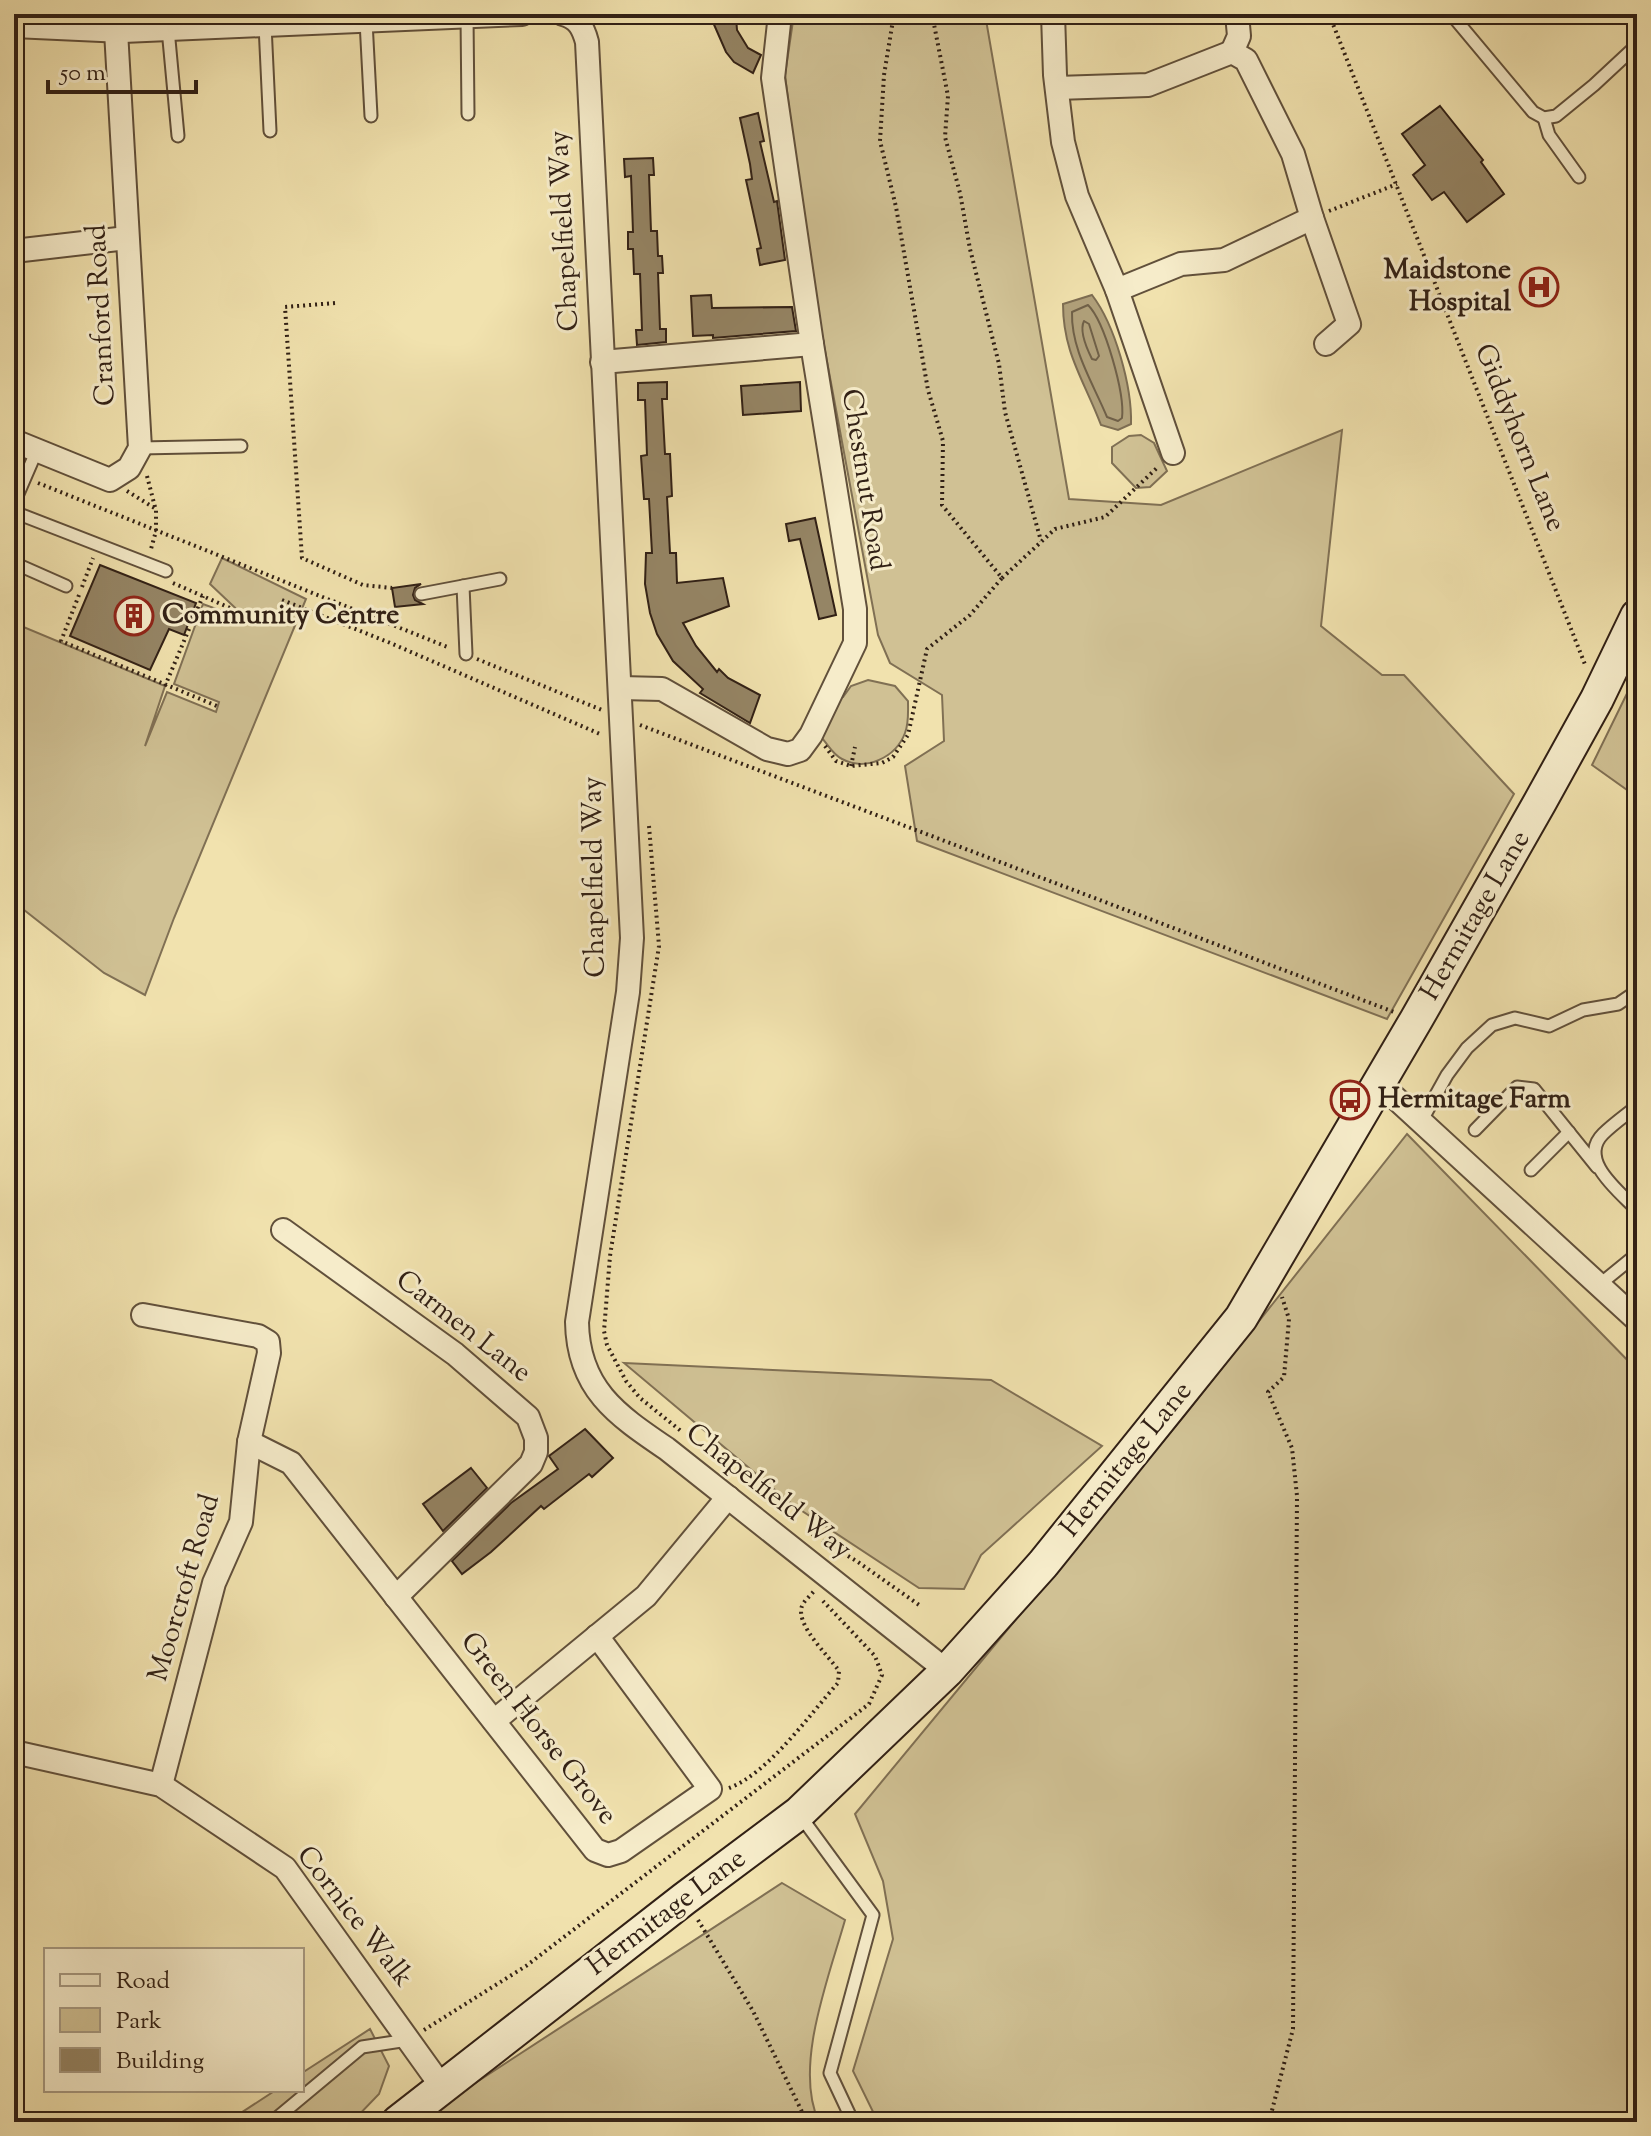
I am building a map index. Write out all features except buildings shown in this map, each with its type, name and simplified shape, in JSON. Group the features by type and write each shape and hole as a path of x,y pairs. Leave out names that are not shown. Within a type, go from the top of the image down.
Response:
{"main road":[{"name":"Hermitage Lane","path":"398,2122 799,1813 947,1671 1043,1564 1241,1318 1416,1020 1597,699 1637,616"}],"street":[{"path":"14,26 86,22 116,31 168,29 195,21 265,25 289,19 522,14"},
{"name":"Chapelfield Way","path":"563,14 572,16 583,27 587,42 621,688 631,721 631,966 577,1322 577,1340 591,1379 619,1416 667,1449 947,1671"},
{"name":"Chestnut Road","path":"780,14 773,78 855,609 855,643 811,735"},
{"path":"1053,14 1063,142 1077,196 1117,290 1173,453"},
{"path":"1057,88 1148,85 1232,52 1239,36 1237,14"},
{"name":"Cranford Road","path":"116,31 140,448"},
{"path":"1232,52 1246,60 1293,154 1349,324 1326,344"},
{"path":"1117,290 1181,264 1224,260 1312,218"},
{"path":"14,251 127,238"},
{"path":"602,362 812,344"},
{"path":"14,441 110,480 129,468 140,448"},
{"path":"621,688 662,689 778,753 800,750 811,735"},
{"path":"1379,1083 1637,1320"},
{"name":"Carmen Lane","path":"283,1230 455,1354 528,1417 536,1438 536,1452 531,1464 396,1597"},
{"name":"Moorcroft Road","path":"143,1315 258,1336 268,1342 269,1353 249,1442 241,1522 214,1583 161,1785"},
{"name":"Green Horse Grove","path":"249,1442 291,1463 595,1850 608,1855 621,1851 710,1789"},
{"path":"494,1721 646,1596 728,1497"},
{"path":"597,1636 710,1789"},
{"name":"Cornice Walk","path":"14,1752 161,1785 285,1868 442,2087"}],"lane":[{"path":"1451,14 1533,112 1544,118 1556,116 1637,45"},
{"path":"460,16 468,114"},
{"path":"371,116 372,18"},
{"path":"265,25 270,131"},
{"path":"168,29 178,136"},
{"path":"1544,118 1554,144 1579,177"},
{"path":"140,448 241,446"},
{"path":"14,503 37,450"},
{"path":"14,512 166,571"},
{"path":"14,563 66,586"},
{"path":"421,594 500,579"},
{"path":"463,586 466,654"},
{"path":"1422,1120 1453,1066 1492,1025 1515,1018 1549,1026 1583,1010 1618,1004 1637,991"},
{"path":"1475,1130 1517,1087 1534,1089 1597,1167 1637,1210"},
{"path":"1597,1167 1594,1152 1597,1142 1637,1106"},
{"path":"1531,1170 1569,1132"},
{"path":"1599,1285 1637,1254"},
{"path":"799,1813 873,1915 830,2073 853,2122"},
{"path":"272,2122 362,2047 409,2040"}],"path":[{"path":"894,14 884,75 880,141 896,207 928,390 943,441 942,505 1002,578"},
{"path":"932,14 948,96 945,137 999,364 1005,412 1041,541"},
{"name":"Giddyhorn Lane","path":"1329,14 1575,633 1597,699"},
{"path":"1312,218 1397,184"},
{"path":"335,303 285,307 302,558 363,585 392,588"},
{"path":"811,735 821,739 836,761 851,766 882,763 901,748 908,735 927,649 970,615 1002,578 1055,529 1105,517 1173,453"},
{"path":"25,478 631,721 1416,1020"},
{"path":"110,480 156,509 156,531"},
{"path":"98,545 61,641 217,706"},
{"path":"166,571 164,580 230,608 228,613"},
{"path":"165,686 203,596"},
{"path":"282,600 388,642 604,736"},
{"path":"631,721 642,741"},
{"path":"851,766 855,747"},
{"path":"649,820 659,946 610,1256 604,1331 607,1345 626,1381 640,1398 691,1440"},
{"path":"1267,1276 1280,1287 1289,1319 1284,1377 1268,1392 1292,1448 1297,1496 1293,2029 1269,2122"},
{"path":"796,1525 858,1562 922,1607"},
{"path":"710,1789 732,1788 753,1774 777,1754 838,1683 839,1671 804,1626 801,1617 802,1606 814,1591"},
{"path":"684,1899 753,2011 807,2122"}],"green space":[{"path":"794,14 985,14 1069,499 1161,505 1342,430 1321,626 1382,675 1404,675 1514,794 1387,1019 917,841 905,766 944,741 942,695 890,663 878,635 807,254 785,75"},
{"path":"1141,435 1154,443 1167,471 1150,487 1136,488 1112,463 1112,447 1129,436"},
{"path":"222,558 306,599 145,995 104,973 14,902 14,623 165,686 145,746 167,692 216,712 219,702 174,684 203,604 249,621 210,584"},
{"path":"1637,673 1637,797 1592,765"},
{"path":"868,680 895,686 908,701 907,725 901,742 887,755 870,763 851,763 835,754 820,736 836,698 843,697 851,686"},
{"path":"1407,1134 1637,1370 1637,2122 878,2122 853,2071 893,1939 883,1881 855,1814 1184,1416"},
{"path":"624,1363 991,1380 1102,1446 981,1555 964,1589 919,1588 793,1505"},
{"path":"782,1883 845,1920 823,1994 812,2049 812,2100 819,2122 424,2122 440,2106"},
{"path":"370,2029 389,2066 379,2094 352,2122 227,2122 273,2092 304,2092 304,2072"}],"water":[{"path":"1092,295 1115,339 1129,392 1131,424 1118,430 1101,425 1067,337 1063,304"}],"place":[{"name":"Maidstone Hospital","path":"1539,287"},
{"name":"Community Centre","path":"134,616"},
{"name":"Hermitage Farm","path":"1350,1100"}]}
